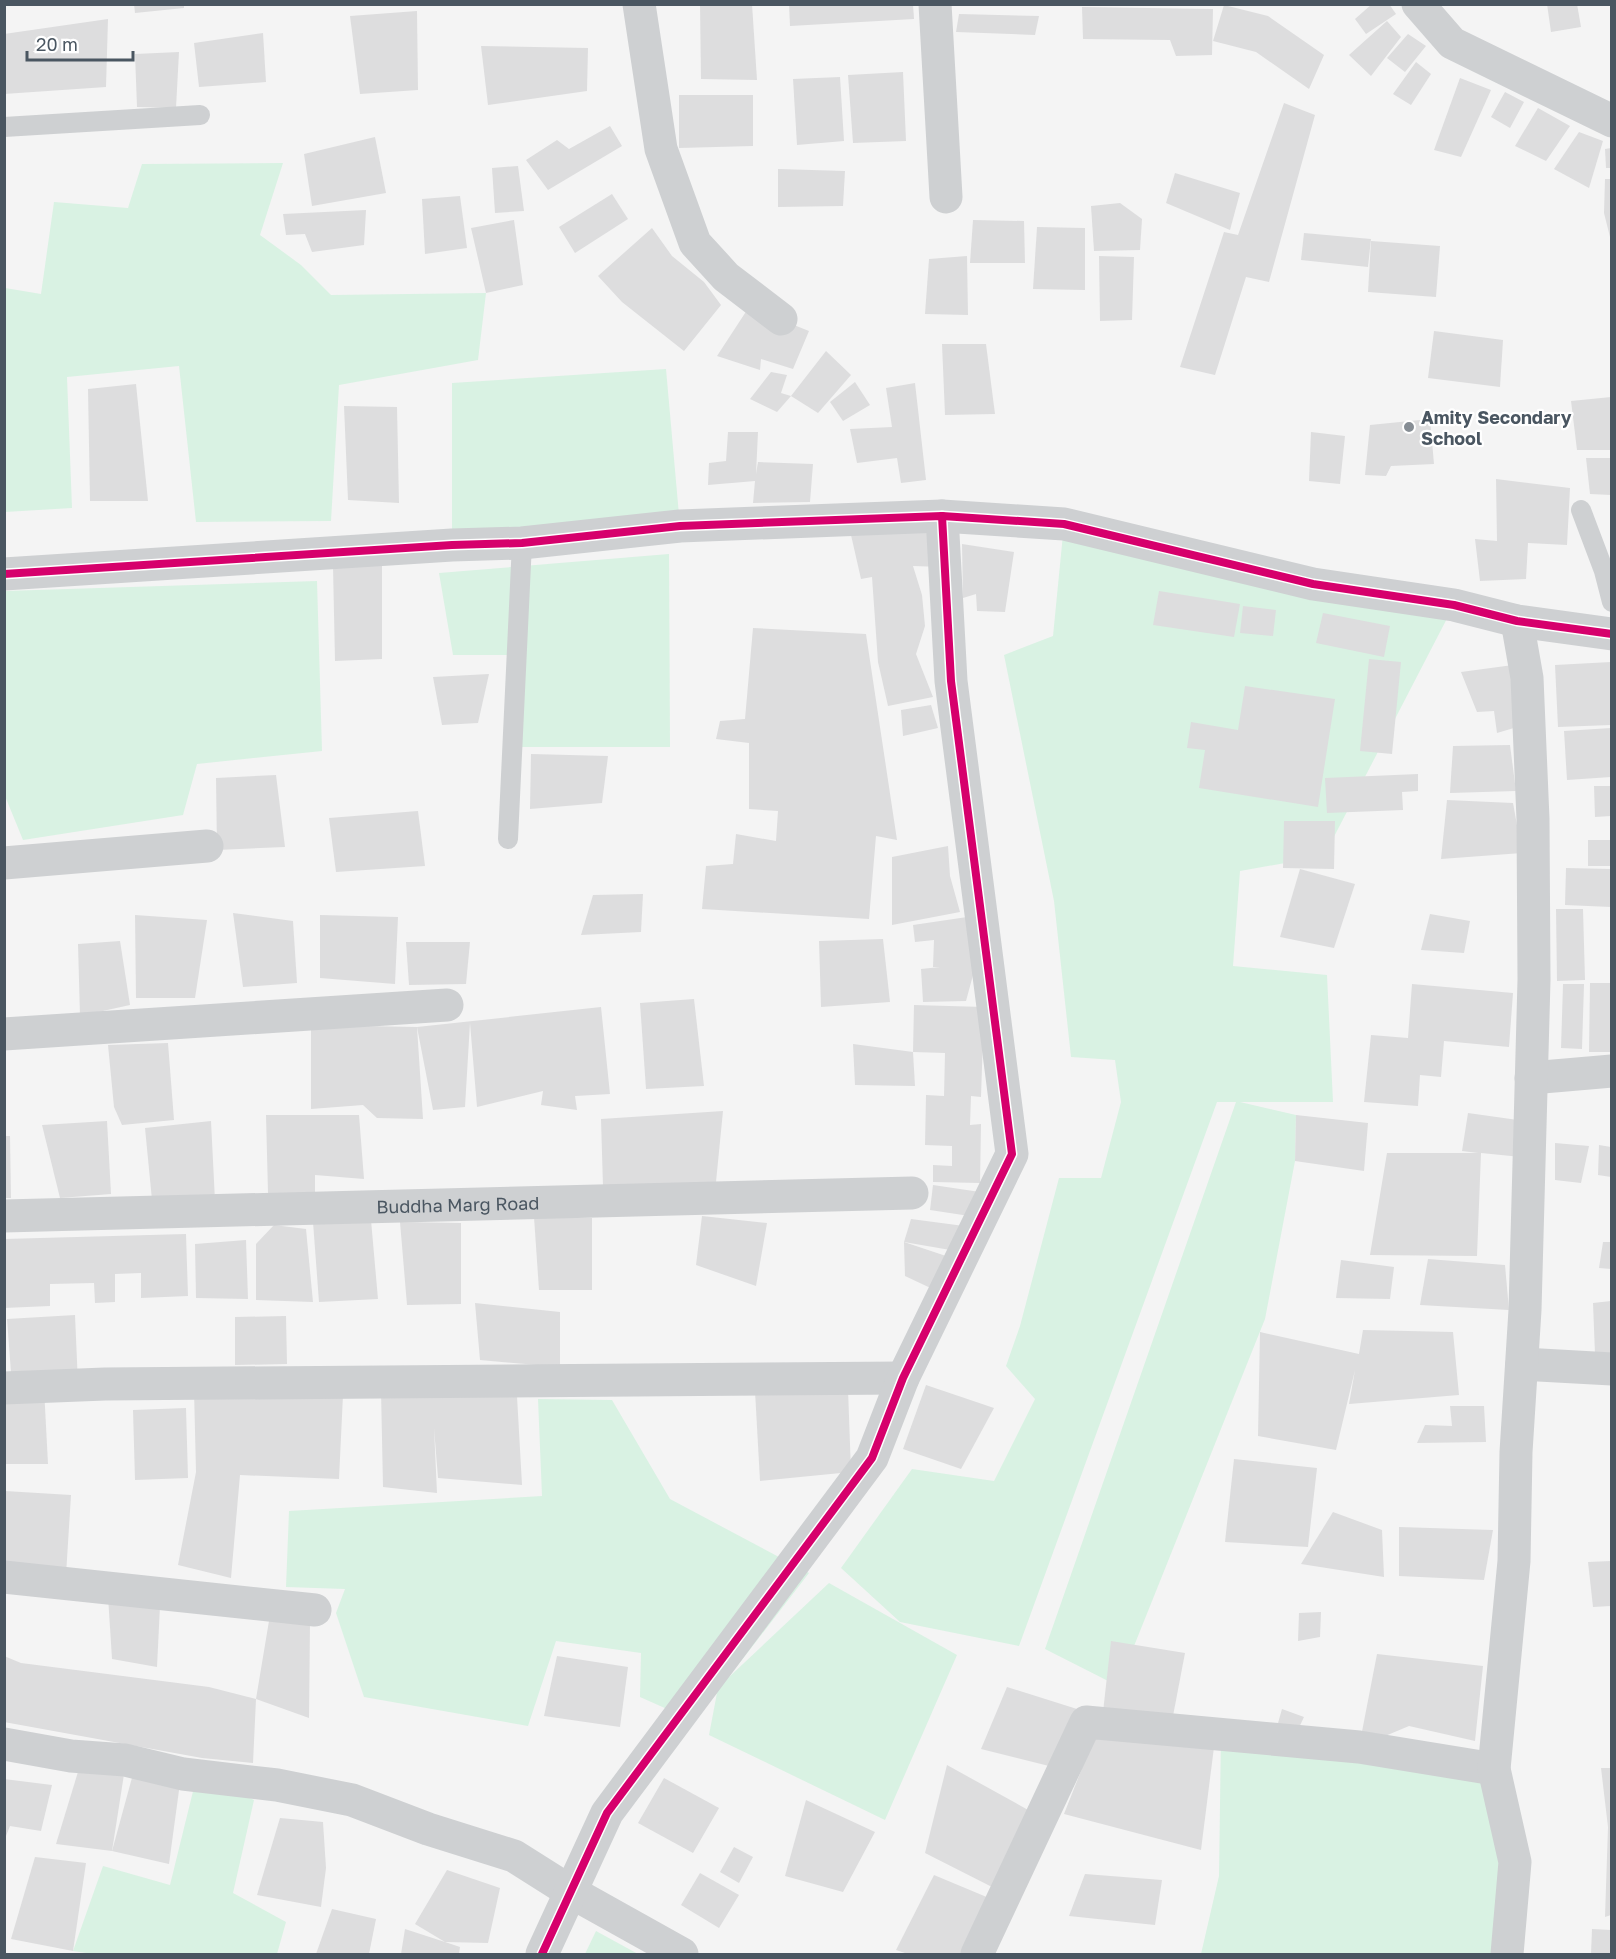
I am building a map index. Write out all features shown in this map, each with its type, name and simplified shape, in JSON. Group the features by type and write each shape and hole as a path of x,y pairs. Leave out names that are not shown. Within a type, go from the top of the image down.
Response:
{"street":[{"path":"639,4 661,149 695,243 726,277 781,319"},
{"path":"935,4 946,197"},
{"path":"1418,4 1452,43 1611,121"},
{"path":"542,1954 607,1813 872,1458 903,1378 1012,1154 951,681 942,516"},
{"path":"4,574 452,545 522,543 680,526 942,516 1064,524 1313,584 1454,605 1517,621 1611,634"},
{"path":"1507,1954 1515,1862 1494,1769 1514,1561 1531,1078 1533,819 1527,678 1517,621"},
{"path":"4,863 207,846"},
{"path":"4,1034 447,1005"},
{"path":"1531,1078 1611,1071"},
{"name":"Buddha Marg Road","path":"4,1216 912,1193"},
{"path":"1522,1364 1611,1369"},
{"path":"4,1388 105,1384 903,1378"},
{"path":"4,1577 315,1610"},
{"path":"977,1954 1086,1722 1359,1747 1494,1769"},
{"path":"4,1744 72,1756 125,1760 183,1774 278,1785 352,1800 428,1829 514,1856 571,1892 682,1954"}],"lane":[{"path":"4,127 200,115"},
{"path":"1581,510 1604,571 1611,602"},
{"path":"508,839 522,543"}],"green space":[{"path":"283,163 260,235 301,265 331,295 486,293 478,360 339,385 331,521 196,522 179,366 67,377 72,508 5,512 5,288 41,294 54,202 128,208 142,164"},
{"path":"666,369 680,526 452,545 452,383"},
{"path":"1064,524 1454,605 1324,856 1240,871 1233,966 1327,975 1333,1102 1240,1102 1296,1115 1295,1161 1265,1319 1118,1686 1045,1649 1236,1102 1217,1102 1019,1646 900,1622 841,1568 912,1469 994,1481 1035,1399 1006,1366 1020,1326 1059,1178 1101,1178 1121,1102 1115,1060 1071,1057 1054,901 1004,655 1053,636"},
{"path":"669,554 670,747 505,747 518,655 453,655 439,573"},
{"path":"317,581 322,751 197,764 183,815 23,840 5,796 5,591"},
{"path":"538,1399 612,1400 670,1499 809,1573 728,1678 829,1583 957,1655 885,1820 709,1735 717,1693 694,1721 640,1697 641,1653 556,1641 528,1726 364,1697 336,1613 345,1589 286,1587 289,1511 542,1496"},
{"path":"1221,1733 1494,1769 1513,1954 1201,1954 1219,1876"},
{"path":"197,1775 254,1800 233,1893 286,1922 277,1954 93,1954 73,1951 103,1866 170,1885"},
{"path":"596,1931 638,1954 585,1954"}],"building":[{"path":"134,4 184,4 184,8 135,13"},
{"path":"700,4 752,4 757,80 701,79"},
{"path":"789,4 913,4 914,19 790,26"},
{"path":"1372,4 1389,4 1396,14 1366,34 1355,19"},
{"path":"1547,4 1577,4 1581,27 1551,32"},
{"path":"1224,5 1268,16 1324,55 1309,89 1256,52 1213,41"},
{"path":"1082,7 1213,9 1212,55 1176,56 1170,40 1083,39"},
{"path":"417,11 418,90 360,94 350,16"},
{"path":"959,14 1039,16 1035,35 956,32"},
{"path":"108,19 106,87 4,94 4,34"},
{"path":"1387,21 1401,37 1371,76 1349,55"},
{"path":"263,33 266,82 199,87 194,43"},
{"path":"1408,34 1426,46 1405,72 1387,58"},
{"path":"481,46 588,48 587,91 488,105"},
{"path":"179,52 176,108 137,107 135,54"},
{"path":"1416,62 1431,74 1411,105 1393,94"},
{"path":"903,72 906,141 853,143 848,75"},
{"path":"840,77 844,141 797,145 793,79"},
{"path":"1460,78 1491,90 1461,157 1434,150"},
{"path":"1505,92 1524,102 1510,128 1491,117"},
{"path":"679,95 753,95 753,146 679,148"},
{"path":"1284,103 1315,115 1269,282 1246,277 1215,375 1180,367 1224,232 1238,235"},
{"path":"1538,108 1570,126 1546,161 1515,146"},
{"path":"610,126 622,146 548,190 526,160 557,140 569,149"},
{"path":"1579,132 1603,141 1589,188 1554,169"},
{"path":"375,137 386,193 312,206 304,154"},
{"path":"1611,148 1611,168 1606,168 1605,149"},
{"path":"518,166 524,211 495,213 492,168"},
{"path":"778,169 845,171 843,206 778,207"},
{"path":"1175,173 1240,193 1230,230 1166,203"},
{"path":"1605,179 1611,179 1611,241 1604,213"},
{"path":"612,194 628,219 575,253 559,227"},
{"path":"460,196 467,248 425,254 422,199"},
{"path":"1120,203 1142,219 1140,250 1094,251 1091,206"},
{"path":"366,210 364,245 312,252 305,234 286,235 283,214"},
{"path":"514,220 523,285 486,293 471,228"},
{"path":"973,220 1024,221 1025,263 970,263"},
{"path":"1037,227 1085,228 1085,290 1033,289"},
{"path":"652,228 672,256 704,282 721,305 684,351 622,302 598,276"},
{"path":"1304,233 1371,239 1368,267 1301,260"},
{"path":"1371,241 1440,246 1436,297 1368,292"},
{"path":"967,256 968,315 925,314 929,259"},
{"path":"1099,256 1134,257 1132,320 1100,321"},
{"path":"749,307 809,331 793,369 761,359 760,370 717,356"},
{"path":"1434,331 1503,340 1500,387 1428,378"},
{"path":"942,344 986,344 995,414 945,415"},
{"path":"826,351 851,375 818,413 791,396"},
{"path":"771,372 787,375 781,393 791,396 777,412 750,399"},
{"path":"855,382 870,405 843,421 830,402"},
{"path":"915,383 926,480 901,483 897,458 857,463 850,429 892,427 886,388"},
{"path":"136,384 148,501 90,501 88,389"},
{"path":"1611,397 1611,450 1577,450 1571,401"},
{"path":"344,406 397,407 399,503 348,500"},
{"path":"1430,419 1434,464 1391,466 1386,476 1365,475 1370,425"},
{"path":"728,432 758,432 756,474 758,462 813,464 810,502 753,503 755,481 708,485 709,463 726,461"},
{"path":"1311,432 1345,436 1340,484 1309,481"},
{"path":"1586,458 1611,458 1611,495 1590,494"},
{"path":"1496,479 1570,488 1567,545 1528,543 1526,579 1480,581 1475,539 1497,541"},
{"path":"932,522 942,567 913,566 922,595 925,626 916,654 933,697 888,706 878,662 872,577 861,579 851,535"},
{"path":"962,544 1014,552 1005,612 977,611 976,594 963,598"},
{"path":"382,561 382,659 335,661 333,566"},
{"path":"1159,591 1240,604 1234,637 1153,625"},
{"path":"1243,606 1276,610 1273,636 1240,633"},
{"path":"1323,613 1390,626 1384,657 1316,643"},
{"path":"753,628 866,634 897,840 876,836 869,919 702,909 706,866 733,864 736,834 776,841 778,811 749,809 749,743 716,739 720,721 745,719"},
{"path":"1369,659 1401,662 1392,754 1360,751"},
{"path":"1611,662 1611,725 1558,727 1555,665"},
{"path":"1513,665 1524,725 1497,733 1494,711 1477,712 1461,672"},
{"path":"489,674 478,723 442,725 433,677"},
{"path":"1245,686 1335,699 1318,807 1199,788 1205,750 1187,748 1191,722 1238,730"},
{"path":"931,705 938,728 903,736 901,710"},
{"path":"1611,728 1611,777 1567,780 1564,731"},
{"path":"1510,745 1516,791 1450,793 1453,746"},
{"path":"531,754 608,756 602,803 530,809"},
{"path":"1418,774 1418,791 1402,792 1403,810 1327,813 1325,778"},
{"path":"276,775 285,847 217,850 216,778"},
{"path":"1594,786 1611,786 1611,816 1595,817"},
{"path":"1447,800 1513,803 1522,853 1441,859"},
{"path":"418,811 425,866 336,872 329,818"},
{"path":"1284,821 1335,821 1334,869 1283,868"},
{"path":"1588,840 1611,840 1611,866 1588,866"},
{"path":"948,846 950,876 960,912 892,925 892,857"},
{"path":"1566,868 1611,869 1611,907 1565,905"},
{"path":"1300,869 1355,884 1334,948 1280,937"},
{"path":"643,894 641,932 581,935 593,895"},
{"path":"1556,909 1583,909 1585,980 1557,981"},
{"path":"233,913 293,921 297,983 243,987"},
{"path":"1430,914 1470,921 1464,953 1421,950"},
{"path":"135,915 207,920 195,998 136,998"},
{"path":"320,915 398,917 395,984 320,978"},
{"path":"974,916 976,964 966,1001 923,1002 921,969 940,967 933,967 934,940 915,942 913,925"},
{"path":"883,939 890,1002 821,1007 819,941"},
{"path":"120,941 130,1005 80,1016 78,944"},
{"path":"406,942 470,942 466,984 409,985"},
{"path":"1590,983 1611,983 1611,1052 1589,1052"},
{"path":"1412,984 1513,993 1509,1047 1444,1041 1441,1077 1420,1075 1418,1106 1364,1102 1371,1035 1408,1038"},
{"path":"1563,984 1584,984 1582,1049 1561,1048"},
{"path":"694,999 704,1086 646,1089 640,1003"},
{"path":"914,1005 984,1007 981,1097 971,1096 970,1125 981,1124 980,1183 933,1182 933,1165 952,1166 952,1146 925,1145 926,1095 944,1096 945,1053 913,1052"},
{"path":"601,1007 610,1094 575,1096 577,1110 541,1105 543,1091 477,1107 470,1023 465,1107 433,1110 417,1027"},
{"path":"311,1025 417,1027 423,1119 377,1118 363,1105 311,1109"},
{"path":"168,1043 174,1120 122,1125 114,1107 108,1045"},
{"path":"853,1044 913,1052 915,1086 855,1085"},
{"path":"723,1111 716,1182 603,1187 601,1119"},
{"path":"1468,1113 1525,1121 1521,1157 1481,1153 1477,1256 1370,1255 1387,1153 1478,1153 1462,1151"},
{"path":"266,1115 359,1115 364,1179 315,1175 315,1193 268,1193"},
{"path":"1296,1115 1368,1123 1364,1171 1295,1161"},
{"path":"107,1121 111,1194 60,1198 42,1125"},
{"path":"211,1121 215,1201 152,1200 145,1128"},
{"path":"4,1136 10,1136 11,1198 4,1198"},
{"path":"1555,1143 1589,1146 1581,1183 1555,1180"},
{"path":"1599,1145 1611,1147 1611,1177 1598,1175"},
{"path":"933,1185 980,1192 976,1217 930,1210"},
{"path":"702,1216 767,1223 756,1286 696,1265"},
{"path":"534,1217 592,1218 592,1290 539,1290"},
{"path":"911,1219 964,1226 956,1251 904,1242"},
{"path":"371,1220 378,1299 319,1302 313,1222"},
{"path":"400,1222 461,1223 461,1304 407,1305"},
{"path":"274,1225 306,1229 313,1302 256,1300 256,1244"},
{"path":"186,1234 188,1296 141,1298 141,1273 115,1274 115,1302 95,1303 94,1283 50,1284 50,1306 4,1308 4,1239"},
{"path":"246,1240 248,1299 196,1298 195,1244"},
{"path":"904,1242 955,1259 939,1292 905,1276"},
{"path":"1603,1242 1611,1242 1611,1269 1599,1268"},
{"path":"1428,1259 1505,1265 1509,1310 1420,1305"},
{"path":"1341,1260 1394,1267 1390,1299 1336,1298"},
{"path":"1611,1301 1611,1355 1595,1354 1593,1303"},
{"path":"475,1303 560,1312 560,1367 480,1360"},
{"path":"75,1315 78,1384 12,1386 7,1319"},
{"path":"286,1316 287,1364 235,1365 235,1317"},
{"path":"1363,1330 1453,1332 1459,1395 1349,1404 1355,1370 1336,1450 1258,1436 1260,1332 1359,1354"},
{"path":"926,1385 994,1408 961,1469 903,1449"},
{"path":"44,1388 48,1464 4,1464 4,1389"},
{"path":"848,1389 851,1472 760,1481 755,1391"},
{"path":"194,1390 343,1395 339,1479 240,1475 231,1578 178,1565 196,1472"},
{"path":"381,1390 517,1396 522,1485 438,1478 434,1428 437,1493 383,1487"},
{"path":"1450,1406 1484,1406 1486,1442 1417,1443 1425,1425 1452,1426"},
{"path":"186,1408 188,1478 135,1480 133,1410"},
{"path":"1234,1459 1317,1468 1308,1547 1225,1542"},
{"path":"5,1491 71,1495 66,1575 4,1561"},
{"path":"1333,1512 1382,1530 1384,1577 1301,1564"},
{"path":"1399,1527 1493,1530 1484,1580 1399,1576"},
{"path":"1611,1561 1611,1606 1593,1607 1588,1562"},
{"path":"108,1596 160,1606 157,1667 112,1659"},
{"path":"1321,1612 1320,1637 1298,1641 1299,1613"},
{"path":"270,1615 310,1623 309,1718 256,1699"},
{"path":"1111,1641 1185,1653 1173,1716 1103,1712"},
{"path":"1377,1654 1483,1666 1475,1741 1409,1726 1359,1747"},
{"path":"4,1656 21,1663 209,1687 256,1699 253,1763 202,1758 4,1722"},
{"path":"557,1656 628,1667 620,1727 544,1716"},
{"path":"1007,1687 1077,1709 1049,1766 981,1749"},
{"path":"1282,1709 1304,1717 1295,1736 1276,1730"},
{"path":"1094,1738 1214,1747 1201,1850 1064,1814"},
{"path":"81,1762 125,1768 112,1851 56,1844"},
{"path":"947,1765 1030,1811 994,1888 925,1853"},
{"path":"1601,1768 1611,1768 1611,1915 1605,1917 1608,1827"},
{"path":"133,1774 180,1783 169,1864 112,1851"},
{"path":"664,1778 719,1808 693,1853 638,1823"},
{"path":"4,1779 52,1785 41,1831 10,1826 4,1841"},
{"path":"806,1800 875,1832 843,1892 785,1876"},
{"path":"280,1818 323,1822 326,1868 321,1907 257,1895"},
{"path":"734,1847 753,1857 739,1883 720,1872"},
{"path":"35,1857 86,1863 73,1951 11,1939"},
{"path":"447,1870 500,1888 488,1943 445,1942 415,1924"},
{"path":"700,1873 739,1895 719,1928 681,1905"},
{"path":"1085,1874 1162,1880 1155,1925 1069,1916"},
{"path":"934,1875 989,1898 962,1954 908,1954 896,1950"},
{"path":"332,1909 376,1919 369,1954 316,1954"},
{"path":"405,1929 460,1947 459,1954 401,1954"},
{"path":"1592,1929 1611,1930 1611,1954 1591,1954"}],"cycle path":[{"path":"4,574 452,545 522,543 680,526 942,516 1064,524 1313,584 1454,605 1517,621 1612,634"},
{"path":"542,1954 607,1813 872,1458 903,1378 1012,1154 951,681 942,516"}],"place":[{"name":"Amity Secondary School","path":"1409,427"}]}
